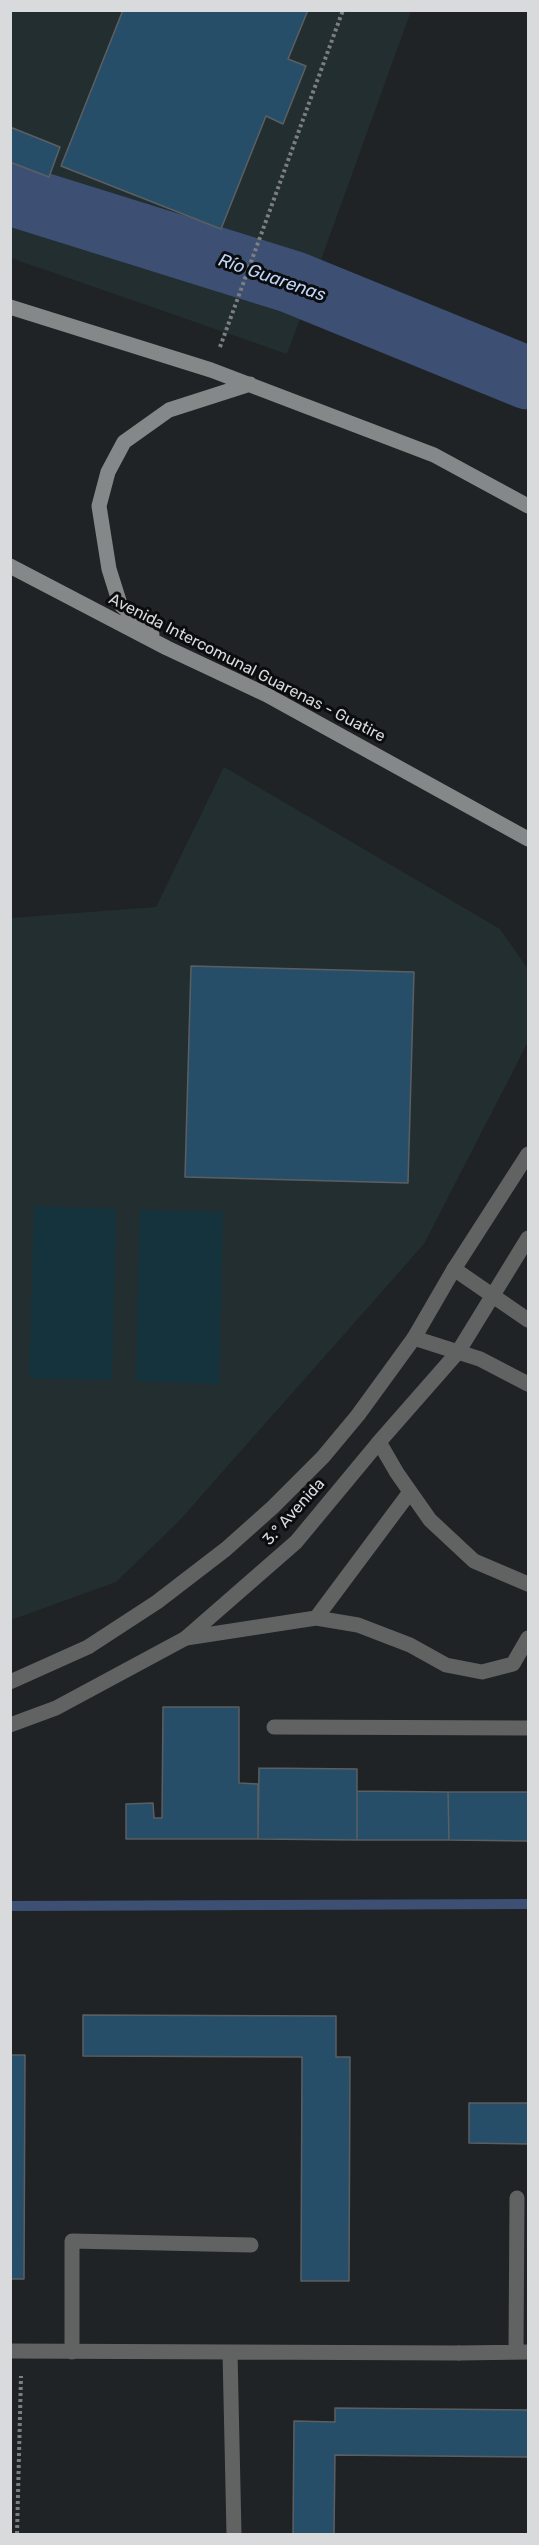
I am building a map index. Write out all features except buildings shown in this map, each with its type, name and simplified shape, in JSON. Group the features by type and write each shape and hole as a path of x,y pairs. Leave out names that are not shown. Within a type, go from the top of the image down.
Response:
{"main road":[{"path":"10,307 250,384 434,455 528,506"},
{"path":"167,648 120,604 103,540 99,506 108,472 124,442 169,410 250,384"},
{"name":"Avenida Intercomunal Guarenas - Guatire","path":"10,566 167,648 267,695 528,839"}],"street":[{"name":"3.° Avenida","path":"10,1682 88,1647 157,1602 226,1549 273,1507 323,1457 358,1415 414,1338 454,1269 528,1154"},
{"name":"3.° Avenida","path":"10,1725 56,1708 186,1638 296,1542 458,1352 528,1238"},
{"path":"454,1269 528,1320"},
{"path":"414,1338 480,1359 528,1384"},
{"path":"379,1442 430,1520 474,1561 528,1584"},
{"path":"316,1618 410,1492"},
{"path":"186,1638 316,1618 358,1625 410,1645 446,1665 482,1672 513,1664 528,1638"},
{"path":"274,1728 528,1728"},
{"path":"16,2352 459,2353 522,2351 517,2198"},
{"path":"72,2352 72,2241 251,2244"},
{"path":"230,2352 234,2535"}],"path":[{"path":"212,370 343,10"},
{"path":"16,2352 17,2535"}],"shaded area":[{"path":"11,11 411,11 287,354 11,258"},
{"path":"224,767 500,929 528,969 528,1042 424,1244 179,1521 116,1582 11,1620 11,918 156,907"},
{"path":"34,1206 116,1209 112,1380 29,1378"},
{"path":"140,1210 223,1212 219,1384 136,1381"}],"waterway":[{"name":"Río Guarenas","path":"10,194 292,282 528,378"},
{"path":"10,1906 528,1904"}]}
